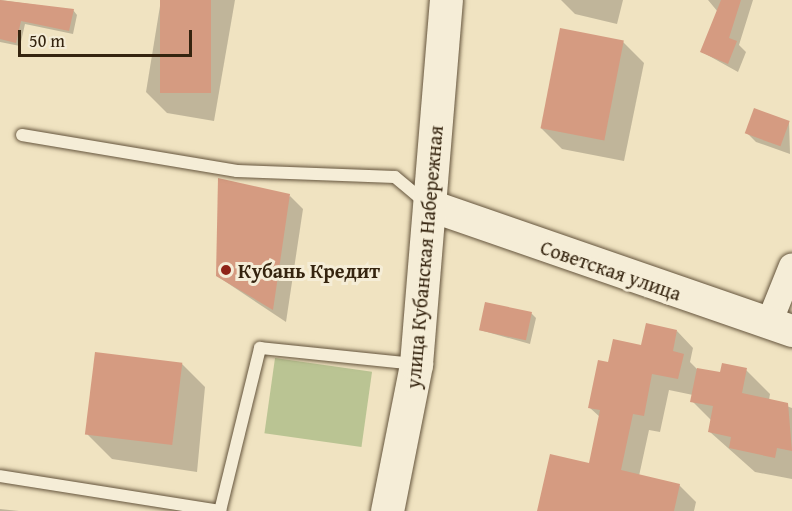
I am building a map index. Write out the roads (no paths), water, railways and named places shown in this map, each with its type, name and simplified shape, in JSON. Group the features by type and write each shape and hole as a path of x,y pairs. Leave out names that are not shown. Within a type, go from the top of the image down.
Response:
{"main road":[{"name":"улица Кубанская Набережная","path":"387,511 416,364 431,206 446,0"}],"street":[{"name":"Советская улица","path":"431,206 780,327"},
{"path":"780,327 792,266"}],"lane":[{"path":"22,135 237,171 395,177 431,206"},
{"path":"0,476 220,511 260,348 416,364"}],"place":[{"name":"Кубань Кредит","path":"226,270"}]}
